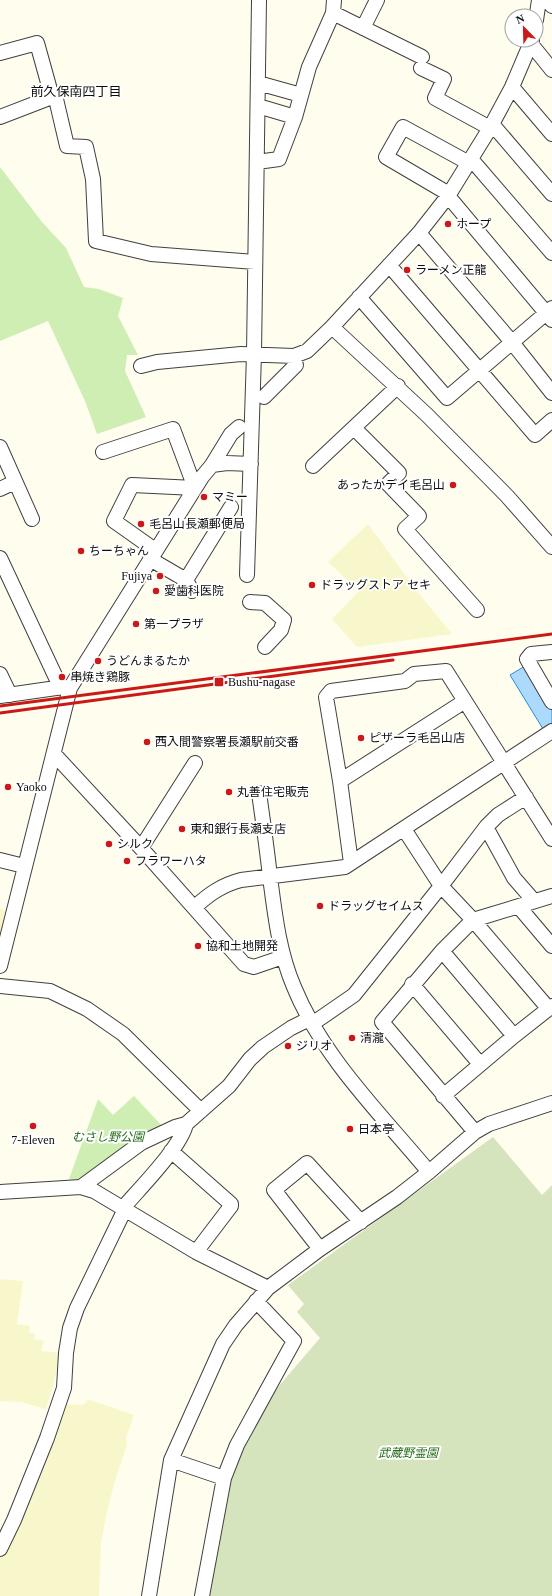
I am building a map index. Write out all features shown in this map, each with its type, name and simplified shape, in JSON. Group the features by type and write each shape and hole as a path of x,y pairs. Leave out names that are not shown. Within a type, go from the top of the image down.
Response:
{"street":[{"path":"248,575 254,354 259,0"},
{"path":"363,28 377,0"},
{"path":"547,0 552,6"},
{"path":"257,162 279,159 295,117 309,67 333,6 363,28 421,62 444,79 435,98 491,126 552,194"},
{"path":"0,53 37,43 52,97 56,99 67,146 86,147 93,179 96,240 151,254 255,262"},
{"path":"141,366 157,362 254,354 300,355 307,351 332,327 419,233 448,195 491,126 512,87 528,48"},
{"path":"536,48 552,70"},
{"path":"258,83 301,95"},
{"path":"512,87 552,134"},
{"path":"0,117 52,97"},
{"path":"258,106 295,117"},
{"path":"359,297 447,398 511,341 550,314 448,195 386,157 403,127 470,161 552,253"},
{"path":"419,233 511,341 552,393"},
{"path":"389,265 535,435 552,420"},
{"path":"332,327 398,386 508,496 552,547"},
{"path":"264,397 296,365"},
{"path":"313,466 398,386"},
{"path":"0,966 24,866 54,754 67,688 195,488 212,465 231,434 239,427"},
{"path":"354,428 399,473 388,484 419,516 405,529 477,610"},
{"path":"103,452 173,429 195,488"},
{"path":"0,447 32,518"},
{"path":"212,465 227,463 251,464"},
{"path":"0,489 15,482"},
{"path":"195,488 132,485 114,521 189,585 232,507"},
{"path":"0,558 58,682 67,688"},
{"path":"250,602 265,603 284,620 281,630 265,647"},
{"path":"552,652 531,654 527,659 552,702"},
{"path":"351,863 340,781 326,697 331,691 405,681 414,674 446,671 552,839"},
{"path":"0,674 5,696 67,688"},
{"path":"340,781 464,701"},
{"path":"195,907 209,893 226,884 250,878 270,877 345,867 552,731"},
{"path":"54,754 248,966 254,967 283,957"},
{"path":"141,848 195,763"},
{"path":"259,793 277,929 283,957 293,986 310,1021 344,1071 430,1172"},
{"path":"81,1187 141,1143 175,1127 186,1124 229,1086 250,1058 263,1047 291,1028 310,1021 354,995 486,827 498,815 526,797"},
{"path":"486,827 511,872 534,901"},
{"path":"404,829 441,886 550,1007 443,1096"},
{"path":"0,860 24,866"},
{"path":"475,1132 382,1022 412,984 473,920 552,896"},
{"path":"519,906 552,946"},
{"path":"442,951 514,1036"},
{"path":"412,984 480,1064"},
{"path":"0,986 50,991 87,1009 123,1034 201,1111"},
{"path":"149,1596 171,1460 223,1344 256,1301 268,1288 320,1249 361,1222 430,1172 475,1132 489,1124 552,1103"},
{"path":"0,1549 14,1520 47,1438 64,1388 66,1353 70,1328 77,1308 124,1208 171,1151 184,1131 186,1124"},
{"path":"171,1151 231,1206 196,1252"},
{"path":"320,1249 274,1190 307,1163 361,1222"},
{"path":"0,1192 81,1187 94,1191 196,1252 268,1288"},
{"path":"202,1596 224,1478 237,1446 294,1341 256,1301"},
{"path":"171,1460 224,1478"}],"green space":[{"path":"0,167 42,222 66,248 84,287 99,289 123,298 118,316 138,355 127,355 125,371 146,417 97,434 85,401 48,321 0,341"},
{"path":"368,524 416,590 452,634 357,647 332,619 359,591 328,562"},
{"path":"0,909 6,910 0,935"},
{"name":"むさし野公園","path":"134,1096 164,1128 81,1180 72,1181 69,1179 98,1099 113,1115"},
{"name":"武蔵野霊園","path":"493,1137 542,1195 552,1185 552,1596 207,1596 229,1480 242,1448 272,1394 320,1338 297,1312 304,1304 288,1285"},
{"path":"0,1279 23,1281 17,1324 30,1326 29,1333 35,1334 34,1339 44,1341 41,1351 60,1353 56,1374 46,1409 21,1402 0,1401"},
{"path":"87,1399 134,1415 126,1438 127,1445 114,1484 106,1516 101,1542 99,1596 0,1596 0,1557 11,1537 61,1408 67,1404 82,1405 86,1403"}],"water":[{"path":"525,666 552,710 552,723 543,729 510,675"}],"railway":[{"path":"0,706 552,634"},
{"path":"0,713 393,660"}],"place":[{"name":"ホープ","path":"448,224"},
{"name":"ラーメン正龍","path":"407,270"},
{"name":"あったかデイ毛呂山","path":"453,485"},
{"name":"マミー","path":"204,497"},
{"name":"毛呂山長瀬郵便局","path":"141,524"},
{"name":"ちーちゃん","path":"81,551"},
{"name":"Fujiya","path":"160,576"},
{"name":"ドラッグストア セキ","path":"312,585"},
{"name":"愛歯科医院","path":"156,591"},
{"name":"第一プラザ","path":"136,624"},
{"name":"うどんまるたか","path":"98,661"},
{"name":"串焼き鶏豚","path":"62,677"},
{"name":"Bushu-nagase","path":"219,682"},
{"name":"ピザーラ毛呂山店","path":"361,738"},
{"name":"西入間警察署長瀬駅前交番","path":"147,742"},
{"name":"Yaoko","path":"8,787"},
{"name":"丸善住宅販売","path":"229,792"},
{"name":"東和銀行長瀬支店","path":"182,829"},
{"name":"シルク","path":"109,844"},
{"name":"フラワーハタ","path":"127,861"},
{"name":"ドラッグセイムス","path":"320,906"},
{"name":"協和土地開発","path":"198,946"},
{"name":"清瀧","path":"352,1038"},
{"name":"ジリオ","path":"288,1046"},
{"name":"7-Eleven","path":"33,1126"},
{"name":"日本亭","path":"350,1129"}],"district":[{"name":"前久保南四丁目","path":"76,91"}]}
